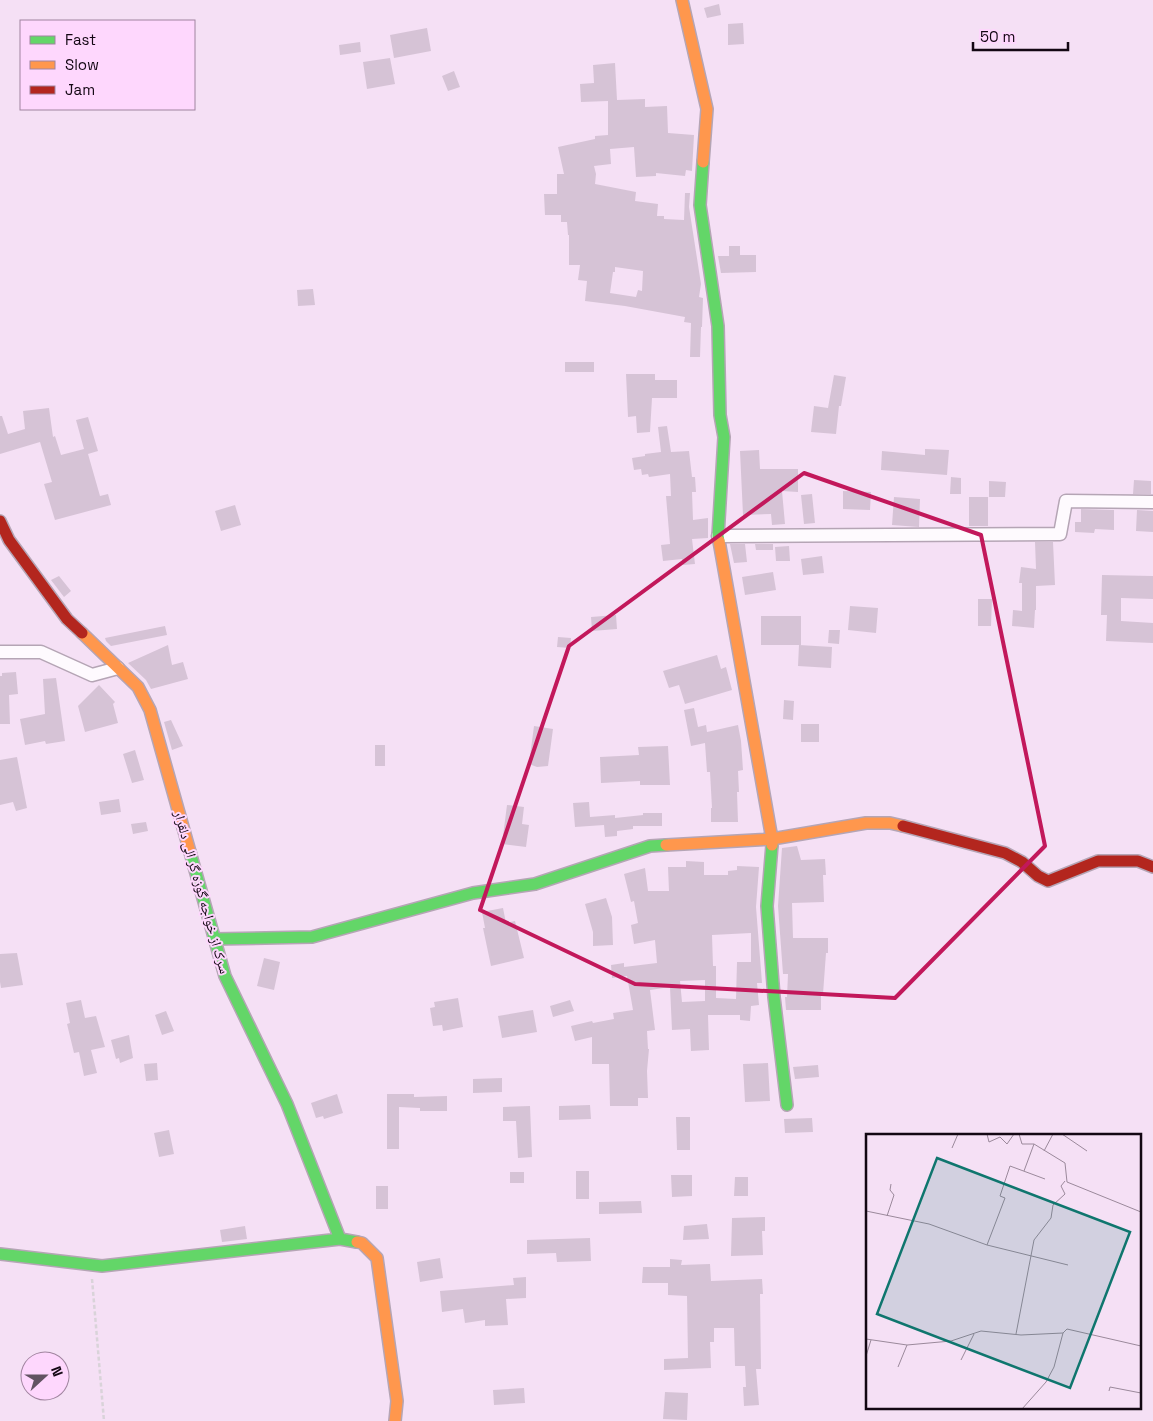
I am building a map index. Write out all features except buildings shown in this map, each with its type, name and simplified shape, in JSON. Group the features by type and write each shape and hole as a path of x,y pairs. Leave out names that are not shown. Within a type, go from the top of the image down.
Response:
{"street":[{"path":"682,0 708,109 700,205 718,326 720,415 724,437 718,536 772,839 767,906 774,997 787,1105"},
{"path":"718,536 1060,534 1066,501 1153,502"},
{"name":"سرک از خواجه گوزه گر الی دلقرار","path":"0,521 9,540 67,619 138,687 150,710 225,976 287,1104 340,1239"},
{"path":"0,652 41,652 92,675 118,668"},
{"path":"215,939 312,937 473,893 535,884 650,846 772,839 866,822 890,823 1005,853 1022,862 1038,876 1048,881 1098,861 1138,861 1153,867"},
{"path":"0,1254 102,1266 340,1239 362,1243 377,1258 397,1401 395,1421"}],"path":[{"path":"91,1265 104,1421"}],"highlighted area":[{"path":"804,473 981,535 1045,846 895,998 635,984 480,910 569,646"}],"traffic: fast":[{"path":"703,162 700,205 718,326 720,415 724,437 719,541"},
{"path":"215,939 312,937 473,893 535,884 650,846 666,845"},
{"path":"772,845 767,906 774,997 787,1105"},
{"path":"190,852 225,976 287,1104 340,1239 357,1242"},
{"path":"0,1254 102,1266 340,1239"}],"traffic: slow":[{"path":"682,0 707,109 703,162"},
{"path":"719,541 772,845"},
{"path":"82,633 138,687 150,710 190,852"},
{"path":"666,845 772,839 866,823 890,823 903,826"},
{"path":"357,1242 362,1243 377,1258 397,1401 395,1421"}],"traffic: jam":[{"path":"0,521 9,540 67,619 82,633"},
{"path":"903,826 1005,853 1022,862 1038,876 1048,881 1098,861 1138,861 1153,867"}]}
